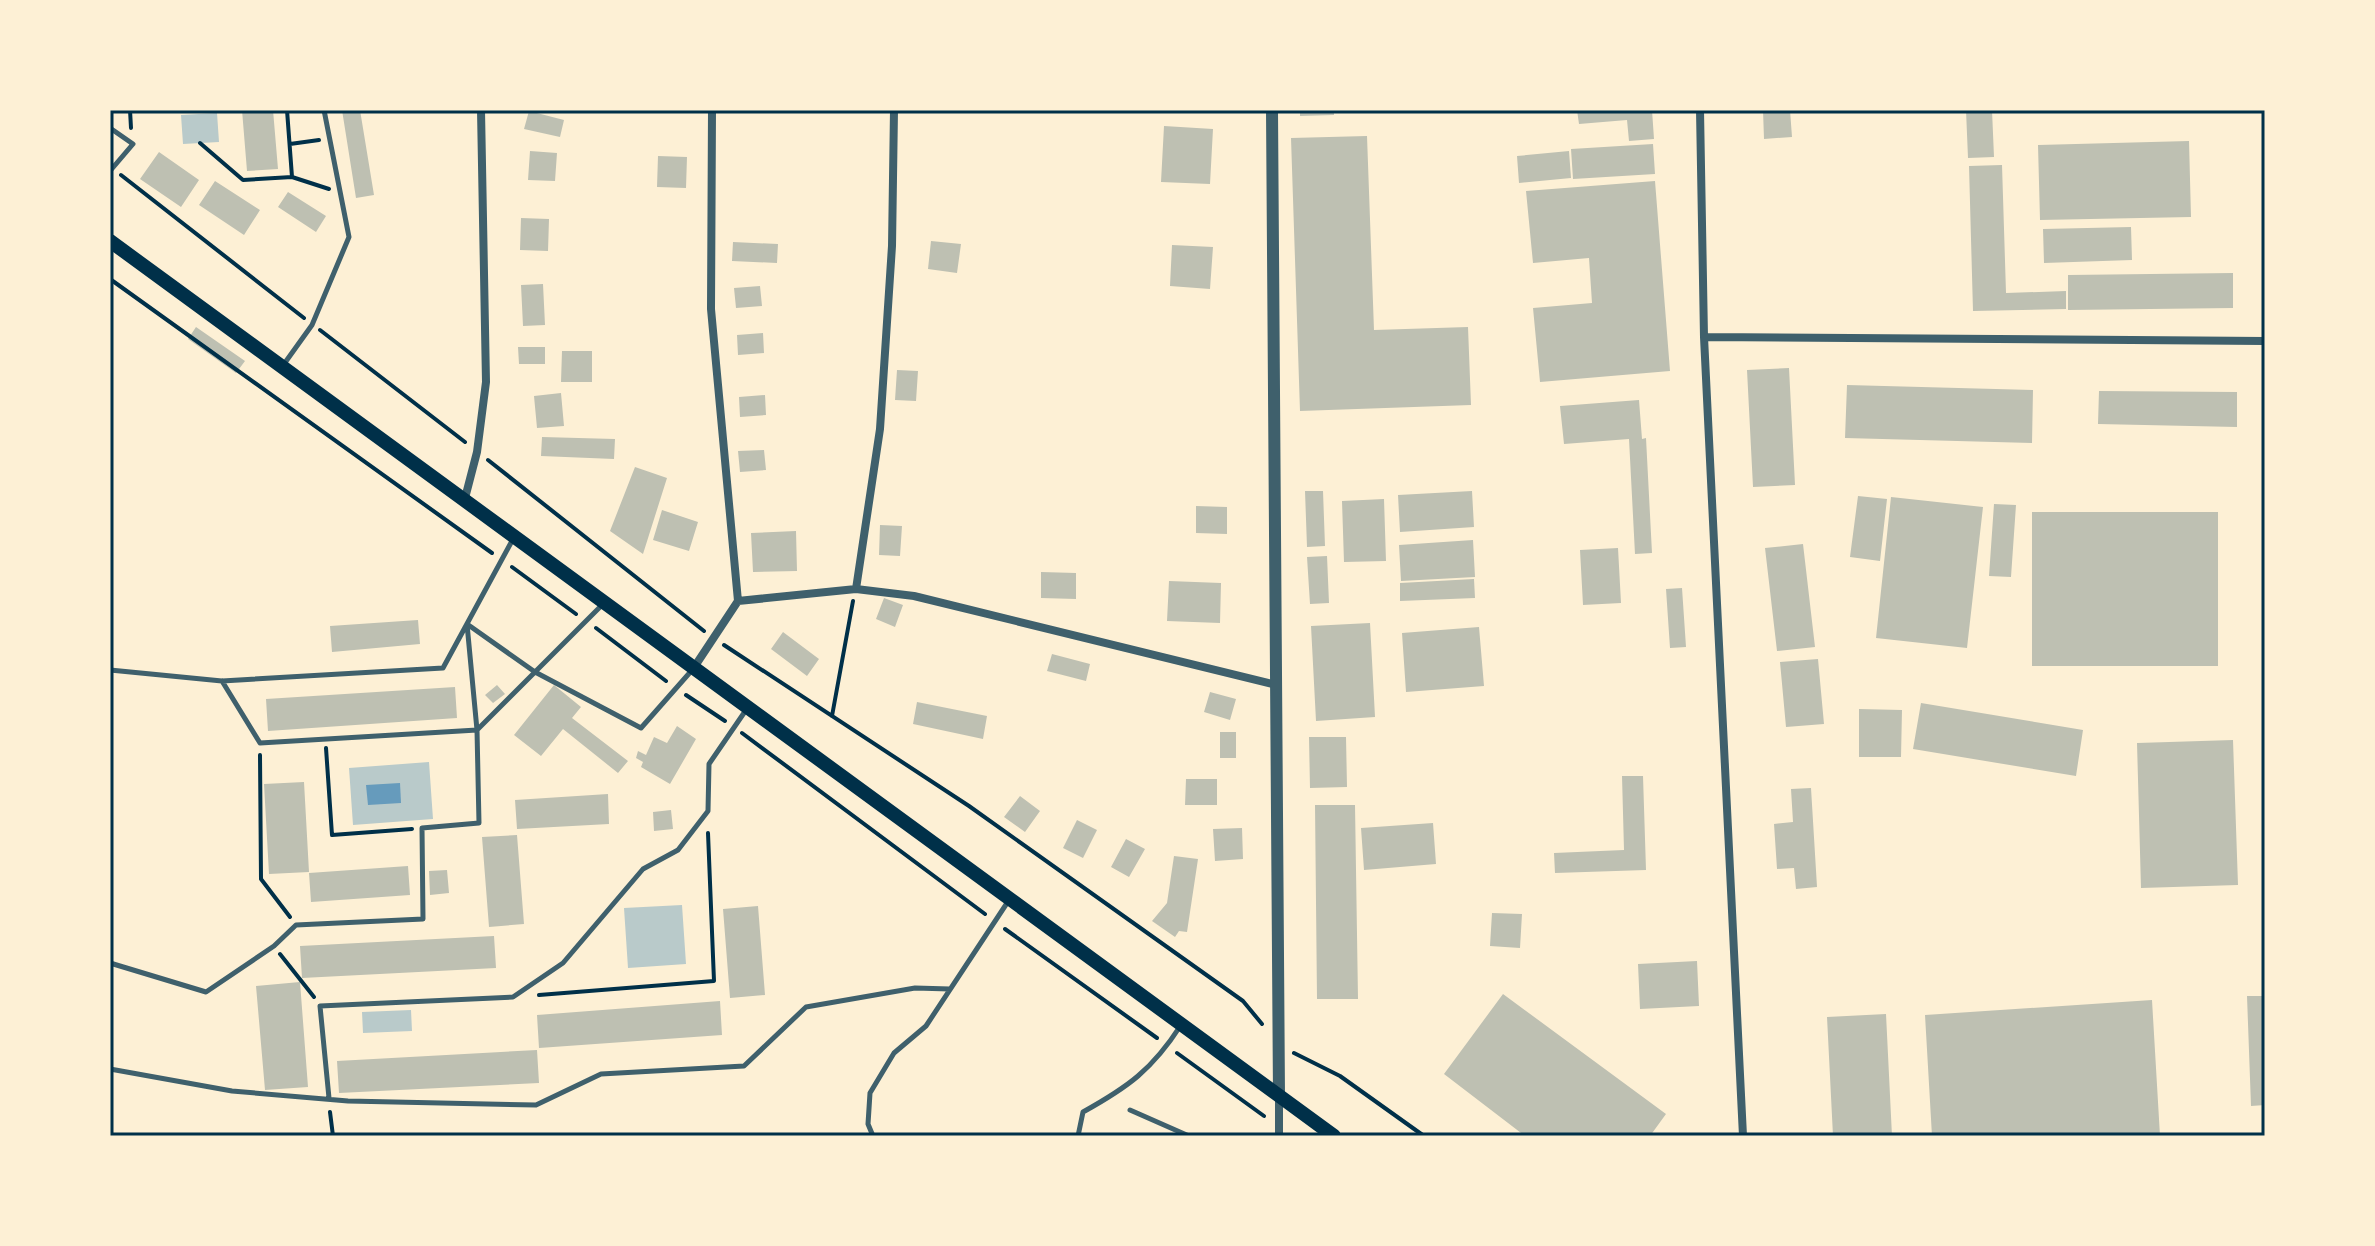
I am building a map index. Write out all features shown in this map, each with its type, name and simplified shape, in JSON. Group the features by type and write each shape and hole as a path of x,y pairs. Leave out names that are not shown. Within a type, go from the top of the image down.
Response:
{"main road":[{"path":"110,241 1334,1136"},
{"path":"110,248 126,255"}],"street":[{"path":"464,502 477,452 486,382 481,110"},
{"path":"693,669 738,601 711,309 712,110"},
{"path":"856,589 880,429 892,246 894,110"},
{"path":"1272,110 1281,1046 1279,1131"},
{"path":"1700,110 1704,337 1743,1136"},
{"path":"1704,337 2265,341"},
{"path":"738,601 856,589 914,596 1277,685"}],"lane":[{"path":"281,368 312,325 349,237 324,110"},
{"path":"110,128 133,144 111,170"},
{"path":"110,670 222,681 443,668 513,538"},
{"path":"222,681 260,743 477,730 603,603"},
{"path":"467,623 535,672 641,728 693,669"},
{"path":"110,963 206,992 274,946 296,925 423,919 422,828 479,823 477,730 467,623"},
{"path":"329,1098 320,1006 513,997 563,963 643,869 678,850 708,811 709,764 747,708"},
{"path":"873,1136 868,1124 870,1093 894,1053 926,1026 1009,899"},
{"path":"110,1069 232,1091 329,1098 536,1105 601,1074 744,1066 806,1007 915,988 950,989"},
{"path":"1078,1136 1083,1112 1132,1084 1168,1046 1181,1024"},
{"path":"1130,1110 1189,1136"}],"path":[{"path":"287,110 292,177"},
{"path":"290,144 330,139"},
{"path":"200,143 243,180 292,177 341,193"},
{"path":"111,170 713,638 969,806 1243,1001 1281,1046 1340,1076 1424,1136"},
{"path":"110,279 734,727 1279,1131"},
{"path":"832,716 856,589"},
{"path":"325,738 332,835 422,828"},
{"path":"260,743 261,879 296,925"},
{"path":"513,997 714,981 708,811"},
{"path":"274,946 320,1006"},
{"path":"332,1125 333,1136"}],"shaded area":[{"path":"217,113 219,142 183,144 181,115"},
{"path":"429,762 433,819 353,825 349,768"},
{"path":"682,905 686,964 628,968 624,908"},
{"path":"411,1010 412,1031 363,1033 362,1012"}],"water":[{"path":"400,783 401,803 368,805 366,785"}],"building":[{"path":"242,110 273,110 278,169 247,171"},
{"path":"342,110 360,110 374,195 356,198"},
{"path":"1300,110 1334,110 1334,115 1300,116"},
{"path":"1577,110 1652,110 1654,139 1629,141 1627,120 1579,124"},
{"path":"1763,110 1790,110 1792,137 1764,139"},
{"path":"1966,110 1992,110 1994,157 1968,158"},
{"path":"529,111 564,120 560,137 524,129"},
{"path":"1164,126 1213,129 1210,184 1161,182"},
{"path":"1367,136 1374,330 1468,327 1471,405 1300,411 1291,138"},
{"path":"2189,141 2191,217 2040,220 2038,145"},
{"path":"1653,144 1655,174 1573,179 1571,149"},
{"path":"530,151 557,153 555,181 528,180"},
{"path":"1569,151 1571,178 1519,183 1517,156"},
{"path":"159,152 199,180 181,207 140,179"},
{"path":"658,156 687,157 686,188 657,187"},
{"path":"2002,165 2006,293 2066,291 2066,309 1973,311 1969,166"},
{"path":"215,181 260,210 244,235 199,205"},
{"path":"1655,181 1670,371 1540,382 1533,308 1592,303 1589,258 1533,263 1526,191"},
{"path":"288,192 326,216 316,232 278,207"},
{"path":"521,218 549,219 548,251 520,250"},
{"path":"2131,227 2132,260 2044,263 2043,229"},
{"path":"931,241 961,244 957,273 928,269"},
{"path":"733,242 778,244 777,263 732,261"},
{"path":"1172,245 1213,247 1210,289 1170,286"},
{"path":"2233,273 2233,308 2068,310 2068,275"},
{"path":"543,284 545,325 523,326 521,285"},
{"path":"760,286 762,306 736,308 734,288"},
{"path":"196,327 245,361 236,373 188,339"},
{"path":"763,333 764,353 738,355 737,335"},
{"path":"518,347 545,347 545,364 519,364"},
{"path":"562,351 592,351 592,382 561,382"},
{"path":"1789,368 1795,485 1753,487 1747,370"},
{"path":"897,370 918,371 916,401 895,400"},
{"path":"1847,385 2033,390 2032,443 1845,438"},
{"path":"2099,391 2237,392 2237,427 2098,424"},
{"path":"561,393 564,426 537,428 534,396"},
{"path":"765,395 766,415 740,417 739,397"},
{"path":"1639,400 1642,439 1646,438 1652,553 1635,554 1629,439 1564,444 1560,406"},
{"path":"542,437 615,439 614,459 541,456"},
{"path":"764,450 766,470 740,472 738,451"},
{"path":"635,467 667,478 643,554 610,531"},
{"path":"1305,491 1323,491 1325,546 1307,547"},
{"path":"1472,491 1474,527 1400,532 1398,495"},
{"path":"1858,496 1887,499 1880,561 1850,557"},
{"path":"1891,497 1983,507 1967,648 1876,638"},
{"path":"1384,499 1386,561 1344,562 1342,501"},
{"path":"1994,504 2016,505 2011,577 1989,576"},
{"path":"1196,506 1227,507 1227,534 1196,533"},
{"path":"662,510 698,522 689,551 653,540"},
{"path":"2032,512 2218,512 2218,666 2032,666"},
{"path":"880,525 902,526 900,556 879,555"},
{"path":"796,531 797,571 753,572 751,533"},
{"path":"1473,540 1475,577 1401,581 1399,545"},
{"path":"1803,544 1815,647 1777,651 1765,548"},
{"path":"1618,548 1621,603 1583,605 1580,550"},
{"path":"1327,556 1329,603 1310,604 1307,557"},
{"path":"1041,572 1076,573 1076,599 1041,598"},
{"path":"1474,579 1475,598 1400,601 1400,583"},
{"path":"1169,581 1221,583 1220,623 1167,621"},
{"path":"1682,588 1686,647 1670,648 1666,589"},
{"path":"884,598 903,605 895,627 876,619"},
{"path":"418,620 420,644 332,652 330,626"},
{"path":"1370,623 1375,717 1316,721 1311,626"},
{"path":"1479,627 1484,686 1406,692 1402,633"},
{"path":"783,632 819,659 807,676 771,649"},
{"path":"1052,654 1090,664 1086,681 1047,671"},
{"path":"1818,659 1824,724 1786,727 1780,662"},
{"path":"497,685 505,694 493,703 485,695"},
{"path":"554,685 581,707 572,718 628,761 618,773 563,729 541,756 514,735"},
{"path":"455,687 457,718 268,731 266,699"},
{"path":"1210,692 1236,699 1230,720 1204,712"},
{"path":"917,702 987,716 983,739 913,724"},
{"path":"1921,703 2083,730 2076,776 1913,749"},
{"path":"1859,709 1902,710 1901,757 1859,757"},
{"path":"677,726 696,739 670,784 641,767 643,762 636,758 638,751 646,755 654,737 667,743"},
{"path":"1220,732 1236,732 1236,758 1220,758"},
{"path":"1309,737 1346,737 1347,787 1310,788"},
{"path":"2233,740 2238,885 2141,888 2137,743"},
{"path":"1622,776 1643,776 1646,870 1555,873 1554,853 1624,850"},
{"path":"1186,779 1217,779 1217,805 1185,805"},
{"path":"304,782 309,872 269,874 264,784"},
{"path":"1811,788 1817,887 1796,889 1794,868 1777,869 1774,824 1793,822 1791,789"},
{"path":"608,794 609,824 517,829 515,800"},
{"path":"1020,796 1040,811 1025,832 1004,817"},
{"path":"1315,805 1355,805 1358,999 1317,999"},
{"path":"671,810 673,829 654,831 653,812"},
{"path":"1077,820 1097,830 1083,858 1063,848"},
{"path":"1433,823 1436,864 1364,870 1361,828"},
{"path":"1242,828 1243,859 1215,861 1213,829"},
{"path":"517,835 524,924 489,927 482,837"},
{"path":"1126,839 1145,849 1129,877 1111,867"},
{"path":"1174,856 1198,859 1187,932 1179,931 1175,937 1152,921 1167,903"},
{"path":"408,866 410,895 311,902 309,873"},
{"path":"447,870 449,893 430,895 429,871"},
{"path":"758,906 765,995 730,998 723,909"},
{"path":"1492,913 1522,914 1520,948 1490,946"},
{"path":"494,936 496,968 302,978 300,946"},
{"path":"1697,961 1699,1006 1640,1009 1638,964"},
{"path":"300,982 308,1087 265,1090 256,986"},
{"path":"1503,994 1666,1114 1650,1136 1525,1136 1444,1074"},
{"path":"2247,996 2265,996 2265,1105 2251,1106"},
{"path":"2152,1000 2160,1136 1932,1136 1925,1015"},
{"path":"720,1001 722,1035 539,1048 537,1015"},
{"path":"1886,1014 1892,1136 1833,1136 1827,1017"},
{"path":"537,1050 539,1083 339,1093 337,1061"}]}
